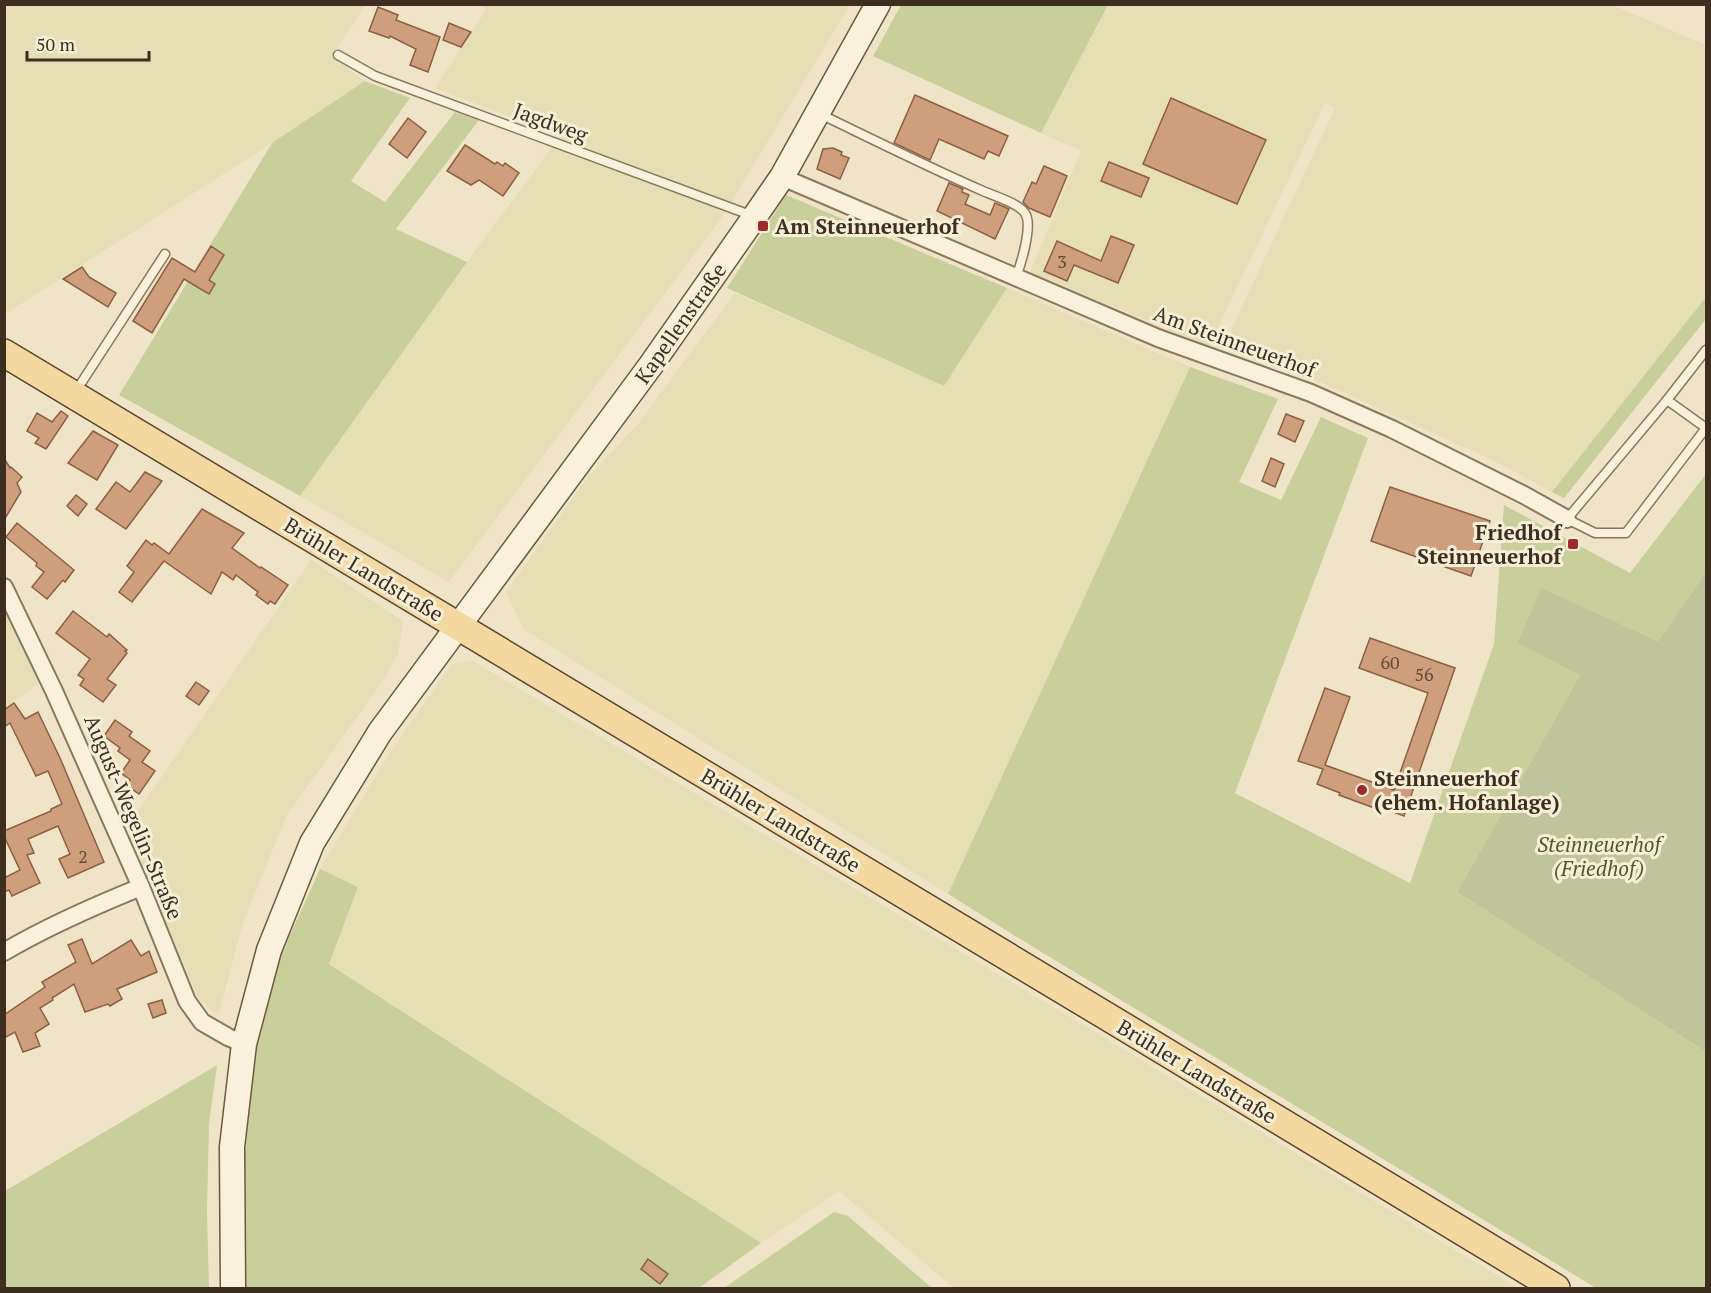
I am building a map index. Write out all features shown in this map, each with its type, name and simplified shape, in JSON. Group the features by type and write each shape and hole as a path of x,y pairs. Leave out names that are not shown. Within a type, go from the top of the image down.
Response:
{"main road":[{"name":"Kapellenstraße","path":"233,1288 232,1147 244,1044 269,950 312,843 380,732 651,365 782,177 878,4"},
{"name":"Brühler Landstraße","path":"4,353 1556,1288"}],"street":[{"name":"Am Steinneuerhof","path":"782,177 1158,338 1311,393 1392,429 1567,519"},
{"name":"August-Wegelin-Straße","path":"4,586 54,691 141,888 187,1001 202,1022 244,1044"},
{"path":"4,952 36,933 85,910 141,888"}],"lane":[{"name":"Jagdweg","path":"338,55 375,76 755,217"},
{"path":"817,113 1018,206 1026,214 1028,224 1024,255 1016,277"},
{"path":"74,394 165,254"},
{"path":"1667,400 1706,428 1626,533 1595,533 1567,519 1707,350"}],"shaded area":[{"path":"5,4 366,5 331,56 365,81 5,314"},
{"path":"480,5 850,5 719,222 449,582 300,496 560,136 435,88 486,10"},
{"path":"1102,5 1612,5 1706,45 1706,297 1552,492 1494,461 1318,381 1228,351 1232,328 1335,108 1325,103 1209,346 1030,272 1081,151 1041,133 1107,8"},
{"path":"1007,288 1190,367 948,894 523,629 506,592 586,479 638,424 735,293 944,386"},
{"path":"311,560 403,621 398,654 385,678 287,815 243,923 219,1013 212,1012 197,995 127,827"},
{"path":"4,603 42,681 5,708 4,708"},
{"path":"473,661 1082,1024 1518,1288 954,1288 839,1191 761,1243 329,963 358,887 320,869 387,757 451,665"}],"green space":[{"path":"1101,4 1107,7 1041,133 873,56 901,5"},
{"path":"365,81 410,98 351,181 385,202 455,112 479,120 396,229 467,262 300,496 119,395 272,143"},
{"path":"786,195 1007,288 944,386 727,288"},
{"path":"1706,297 1706,319 1564,498 1552,492"},
{"path":"1190,367 1278,399 1239,482 1281,500 1321,417 1368,438 1235,793 1410,883 1494,644 1504,505 1630,573 1706,474 1706,572 1658,641 1542,589 1580,675 1457,892 1706,1052 1706,1288 1596,1288 948,894"},
{"name":"Steinneuerhof (Friedhof)","path":"1706,572 1706,1052 1457,892 1580,675 1518,643 1541,588 1658,641"},
{"path":"320,869 358,887 329,964 761,1243 699,1288 244,1288 245,1153 256,1051 280,957"},
{"path":"217,1065 209,1124 207,1211 209,1288 5,1288 5,1191"},
{"path":"834,1212 848,1216 932,1288 724,1288"}],"building":[{"path":"378,7 398,15 396,20 440,37 428,72 410,65 416,49 390,36 389,38 369,31"},
{"path":"449,23 471,32 461,47 443,40"},
{"path":"915,95 1008,136 999,156 988,151 984,159 939,139 930,160 894,143"},
{"path":"1171,98 1266,140 1237,204 1143,164"},
{"path":"408,118 426,132 407,158 389,144"},
{"path":"465,145 495,164 497,162 503,166 505,163 519,173 503,196 479,180 471,185 447,171"},
{"path":"833,148 849,158 840,179 817,169 823,149"},
{"path":"1109,162 1149,178 1141,197 1101,181"},
{"path":"1044,166 1067,176 1050,217 1029,208 1023,202 1032,182 1036,184"},
{"path":"949,183 963,189 962,192 969,195 965,204 990,215 995,203 1009,209 995,239 937,211"},
{"path":"1111,236 1134,245 1118,283 1074,265 1067,281 1044,271 1057,241 1101,261"},
{"path":"211,246 224,255 209,280 215,284 209,294 184,279 152,333 133,321 172,258 195,272"},
{"path":"82,267 89,277 116,293 108,307 63,279"},
{"path":"61,411 68,416 46,449 35,443 39,438 27,431 37,413 52,422"},
{"path":"1286,414 1304,421 1295,442 1278,434"},
{"path":"93,431 118,445 97,480 68,463"},
{"path":"4,458 10,468 22,477 17,483 21,492 4,520"},
{"path":"1271,458 1284,464 1275,487 1262,481"},
{"path":"145,472 162,481 126,529 96,509 116,482 130,492"},
{"path":"1390,487 1490,521 1471,576 1371,541"},
{"path":"76,495 87,504 78,516 67,506"},
{"path":"202,509 244,533 232,548 288,585 275,604 270,601 268,604 256,595 258,592 236,575 233,580 222,572 211,594 164,561 132,602 119,592 134,572 127,566 146,540 169,554"},
{"path":"17,523 74,570 47,599 32,587 44,572 36,566 37,563 6,537"},
{"path":"73,611 107,637 109,634 127,650 107,679 116,685 103,702 80,685 84,679 78,675 90,659 56,633"},
{"path":"1370,638 1455,668 1404,816 1378,806 1377,809 1317,784 1323,769 1298,761 1325,688 1350,697 1325,765 1394,790 1428,693 1359,668"},
{"path":"196,682 209,691 199,705 186,696"},
{"path":"14,703 25,719 38,712 104,862 68,878 59,859 70,854 58,826 28,839 34,853 27,855 40,883 12,896 9,890 4,892 4,878 20,870 4,836 4,831 62,804 48,771 36,776 10,723 4,727 4,710"},
{"path":"115,720 132,732 129,736 150,751 142,762 155,771 139,794 126,785 130,780 121,773 130,760 118,751 120,748 104,736"},
{"path":"82,939 92,964 131,940 141,956 149,951 157,972 117,989 122,999 110,1006 108,1004 85,1012 74,984 40,1008 49,1024 35,1033 40,1046 23,1052 15,1032 4,1038 4,1015 45,987 42,982 76,962 68,945"},
{"path":"162,1000 166,1013 153,1018 148,1004"},
{"path":"648,1259 668,1274 660,1284 641,1269"}],"place":[{"name":"Am Steinneuerhof","path":"763,226"},
{"name":"Friedhof Steinneuerhof","path":"1573,544"},
{"name":"Steinneuerhof (ehem. Hofanlage)","path":"1362,790"}]}
